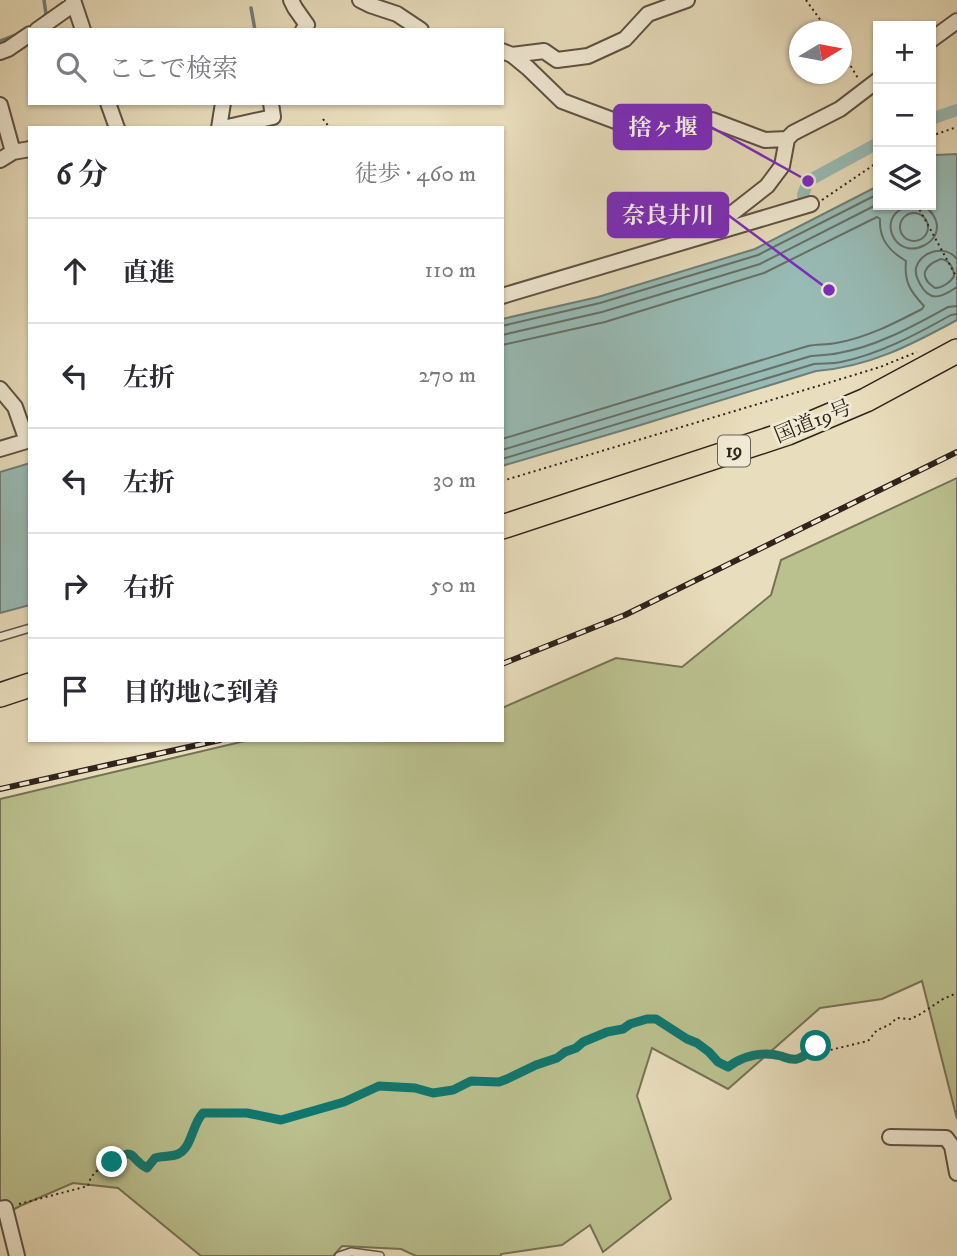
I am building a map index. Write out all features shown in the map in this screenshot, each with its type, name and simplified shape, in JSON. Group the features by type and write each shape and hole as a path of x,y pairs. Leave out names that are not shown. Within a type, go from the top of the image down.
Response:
{"highway":[{"name":"国道19号","path":"504,526 788,433 866,400 957,351"},
{"path":"0,695 28,686"}],"street":[{"path":"291,0 307,28"},
{"path":"360,0 397,14 418,28"},
{"path":"507,53 544,51 557,60 588,56 625,39 648,14 687,0"},
{"path":"40,28 73,2 82,28"},
{"path":"936,36 957,20"},
{"path":"0,52 28,35"},
{"path":"507,53 528,68 562,101 634,128 654,129 697,120 712,120 765,140 787,139 840,109 873,84"},
{"path":"0,104 6,156 28,150"},
{"path":"109,105 116,126"},
{"path":"221,126 223,105"},
{"path":"230,126 272,117 271,105"},
{"path":"706,234 767,186 782,166 787,139"},
{"path":"504,295 811,204"},
{"path":"0,389 15,407 28,440 0,449"},
{"path":"890,1137 946,1138 951,1146 957,1173"},
{"path":"2,1209 17,1256"}],"lane":[{"path":"0,637 28,629"},
{"path":"339,1256 351,1252 380,1256"}],"path":[{"path":"806,0 821,21"},
{"path":"852,68 866,90"},
{"path":"323,119 328,126"},
{"path":"936,134 957,127"},
{"path":"811,204 823,200 873,165"},
{"path":"921,210 957,278"},
{"path":"504,480 829,383 880,367 924,349"},
{"path":"2,1209 88,1186 89,1180 98,1169 123,1154 134,1155 138,1163 147,1168 155,1158 180,1153 187,1147 198,1118 203,1113 247,1113 281,1120 344,1102 379,1086 415,1088 433,1093 453,1090 471,1081 499,1082 557,1058 583,1042 647,1019 656,1019 697,1043 718,1062 728,1067 743,1058 759,1054 797,1059 816,1046 824,1047 826,1051 868,1041 877,1030 897,1018 910,1019 919,1016 943,999 957,993"}],"green space":[{"path":"957,478 957,1119 922,981 882,999 820,1008 728,1089 652,1048 637,1096 671,1199 603,1252 590,1225 562,1245 501,1256 416,1256 401,1249 342,1246 333,1256 201,1256 118,1188 73,1183 0,1217 0,799 241,742 504,742 504,707 616,658 682,667 771,595 781,560"}],"water":[{"path":"957,154 957,320 872,360 816,371 504,465 504,319 598,297 755,249 873,189 873,210 936,210 936,155"},
{"path":"28,464 28,606 0,613 0,472"}],"waterway":[{"path":"43,18 46,14 44,0"},
{"path":"251,8 255,28"},
{"path":"0,41 21,33"},
{"path":"936,117 957,110"},
{"path":"805,200 803,195 808,181 873,146"}],"railway":[{"path":"504,663 625,615 957,452"},
{"path":"0,789 211,742"}],"place":[{"name":"捨ヶ堰","path":"808,181"},
{"name":"奈良井川","path":"829,290"}],"route":[{"path":"112,1162 123,1154 131,1154 138,1163 147,1168 155,1158 180,1153 187,1147 198,1118 203,1113 247,1113 281,1120 321,1110 379,1086 444,1093 471,1081 499,1082 557,1058 583,1042 647,1019 656,1019 697,1043 718,1062 728,1067 743,1058 759,1054 797,1059 816,1046"}]}
